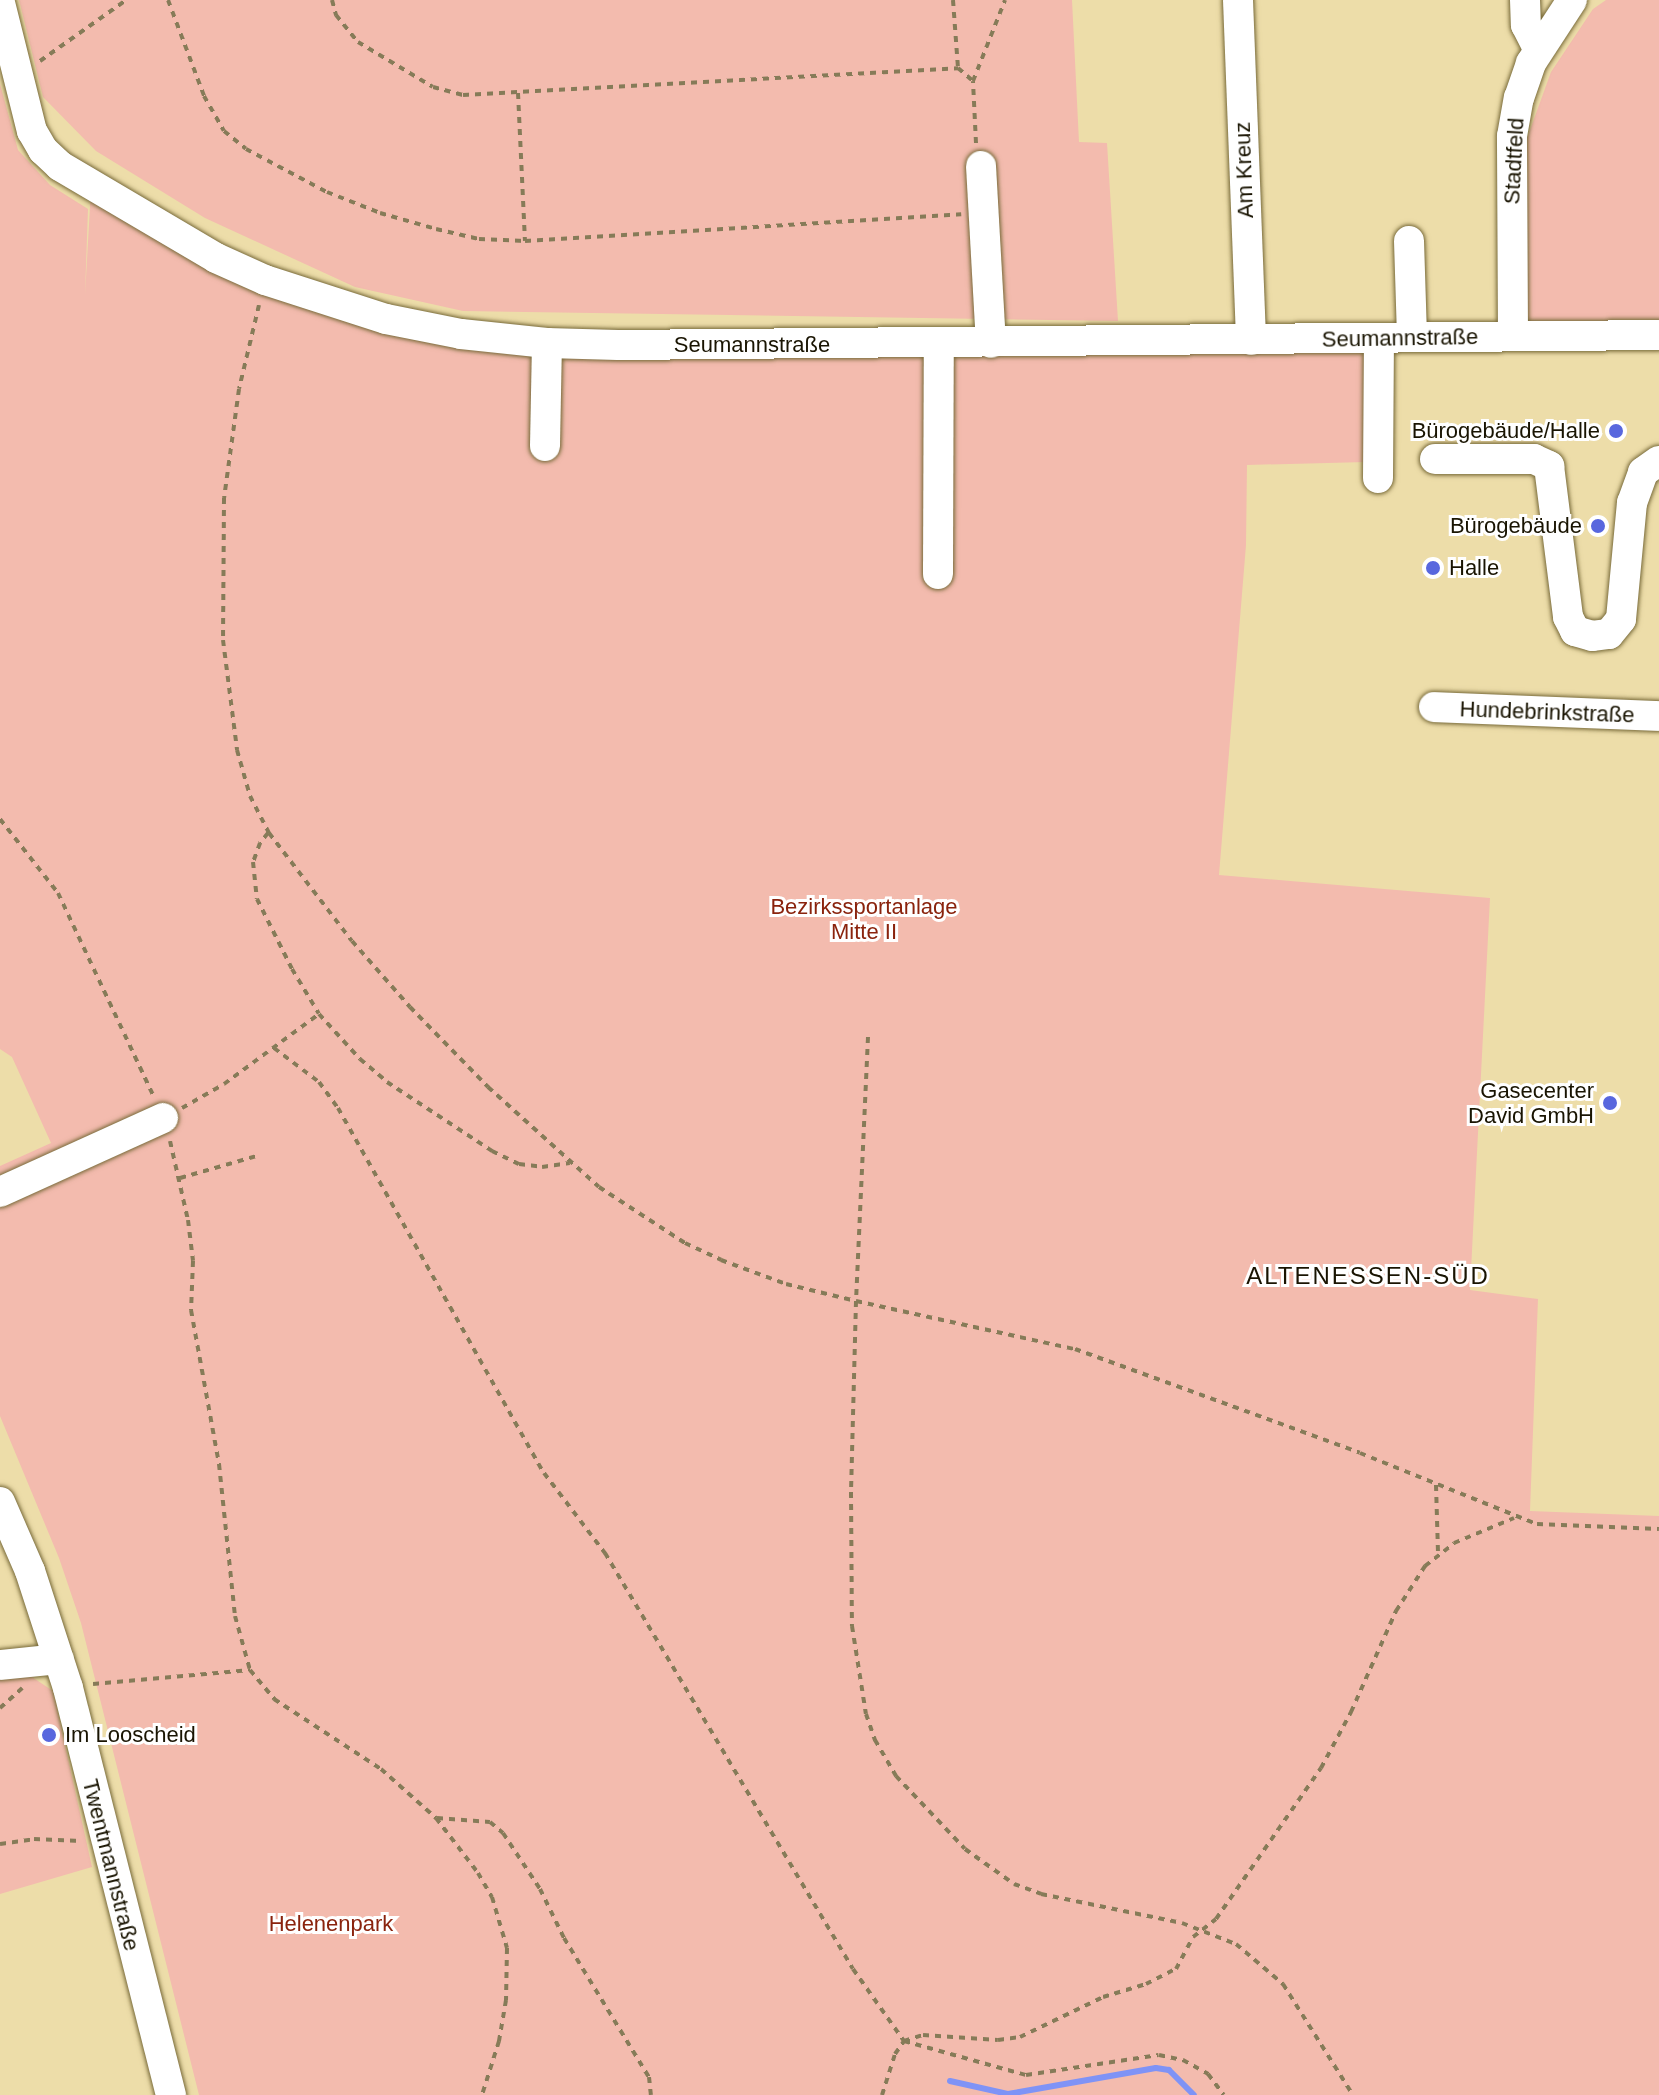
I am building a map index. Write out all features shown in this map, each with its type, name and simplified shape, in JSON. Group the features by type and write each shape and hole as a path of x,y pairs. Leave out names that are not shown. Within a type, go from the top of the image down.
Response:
{"street":[{"name":"Am Kreuz","path":"1238,0 1251,340"},
{"path":"1495,109 1532,62 1525,0"},
{"name":"Stadtfeld","path":"1513,336 1512,136 1532,62 1572,0"},
{"name":"Seumannstraße","path":"0,3 32,131 43,150 60,166 216,258 265,280 386,319 461,334 547,343 991,343 1659,335"},
{"path":"981,166 991,343"},
{"path":"1409,241 1412,337"},
{"path":"1378,478 1379,338"},
{"path":"545,446 547,343"},
{"path":"938,574 939,343"},
{"path":"1435,459 1534,459 1549,466 1570,624 1575,631 1592,636 1609,634 1621,619 1632,503 1643,472 1659,461"},
{"name":"Hundebrinkstraße","path":"1434,707 1659,716"},
{"path":"0,1190 165,1124"},
{"name":"Twentmannstraße","path":"0,1502 30,1571 68,1688 104,1842 171,2095"},
{"path":"0,1665 59,1659"}],"path":[{"path":"19,76 126,0"},
{"path":"168,0 204,96 224,131 246,149 327,192 380,213 479,239 525,241 984,212"},
{"path":"332,0 336,15 358,42 396,68 433,87 463,95 958,68 973,81"},
{"path":"953,0 958,68"},
{"path":"981,166 977,155 973,81 1005,0"},
{"path":"518,93 525,241"},
{"path":"265,280 230,443 221,558 223,640 229,703 250,796 269,833 352,941 410,1007 570,1163 639,1215 697,1249 775,1281 1075,1349 1360,1453 1514,1518 1537,1524 1659,1529"},
{"path":"0,819 58,893 165,1124 180,1178 193,1261 191,1310 219,1464 235,1616 250,1670 274,1699 381,1769 436,1818 478,1873 492,1897 507,1948 503,2020 482,2095"},
{"path":"269,833 260,843 253,862 257,899 292,969 319,1014 360,1059 387,1082 492,1151 519,1164 542,1167 570,1163"},
{"path":"165,1124 319,1014"},
{"path":"868,1037 856,1301 851,1611 859,1686 875,1740 896,1776 920,1803 965,1849 1014,1884 1041,1894 1182,1923 1236,1944 1283,1984 1353,2095"},
{"path":"274,1048 319,1082 338,1108 544,1473 605,1553 853,1969 904,2041 1026,2075 1159,2055 1183,2060 1208,2074 1224,2095"},
{"path":"180,1178 256,1156"},
{"path":"1436,1485 1438,1553"},
{"path":"882,2095 895,2054 904,2041 934,2035 998,2040 1037,2031 1103,1997 1164,1977 1184,1959 1200,1931 1216,1919 1321,1768 1413,1581 1438,1553 1514,1518"},
{"path":"68,1688 250,1670"},
{"path":"436,1818 490,1822 503,1833 540,1889 564,1938 649,2077 651,2095"},
{"path":"0,1844 34,1839 104,1842"}],"green space":[{"path":"19,0 1072,0 1079,142 1107,143 1118,321 463,311 355,287 205,218 96,151 43,97"},
{"path":"1606,0 1659,0 1659,321 1527,321 1526,141 1551,72 1593,9"},
{"path":"0,84 18,150 50,185 88,209 85,295 91,189 241,275 462,338 1366,342 1366,462 1247,465 1246,545 1219,875 1490,898 1470,1290 1538,1299 1530,1511 1659,1516 1659,2095 199,2095 81,1623 59,1558 0,1416 0,1205 21,1167 0,1175 0,1166 51,1143 12,1057 0,1049"},
{"path":"0,1677 32,1677 53,1691 92,1867 0,1894"}],"waterway":[{"path":"950,2081 1008,2094 1156,2068 1169,2070 1194,2095"}],"place":[{"name":"Bürogebäude/Halle","path":"1616,431"},
{"name":"Bürogebäude","path":"1598,526"},
{"name":"Halle","path":"1433,568"},
{"name":"Gasecenter David GmbH","path":"1610,1103"},
{"name":"Im Looscheid","path":"49,1735"}],"district":[{"name":"ALTENESSEN-SÜD","path":"1368,1276"}],"park label":[{"name":"Bezirkssportanlage Mitte II","path":"864,918"},
{"name":"Helenenpark","path":"331,1924"}]}
